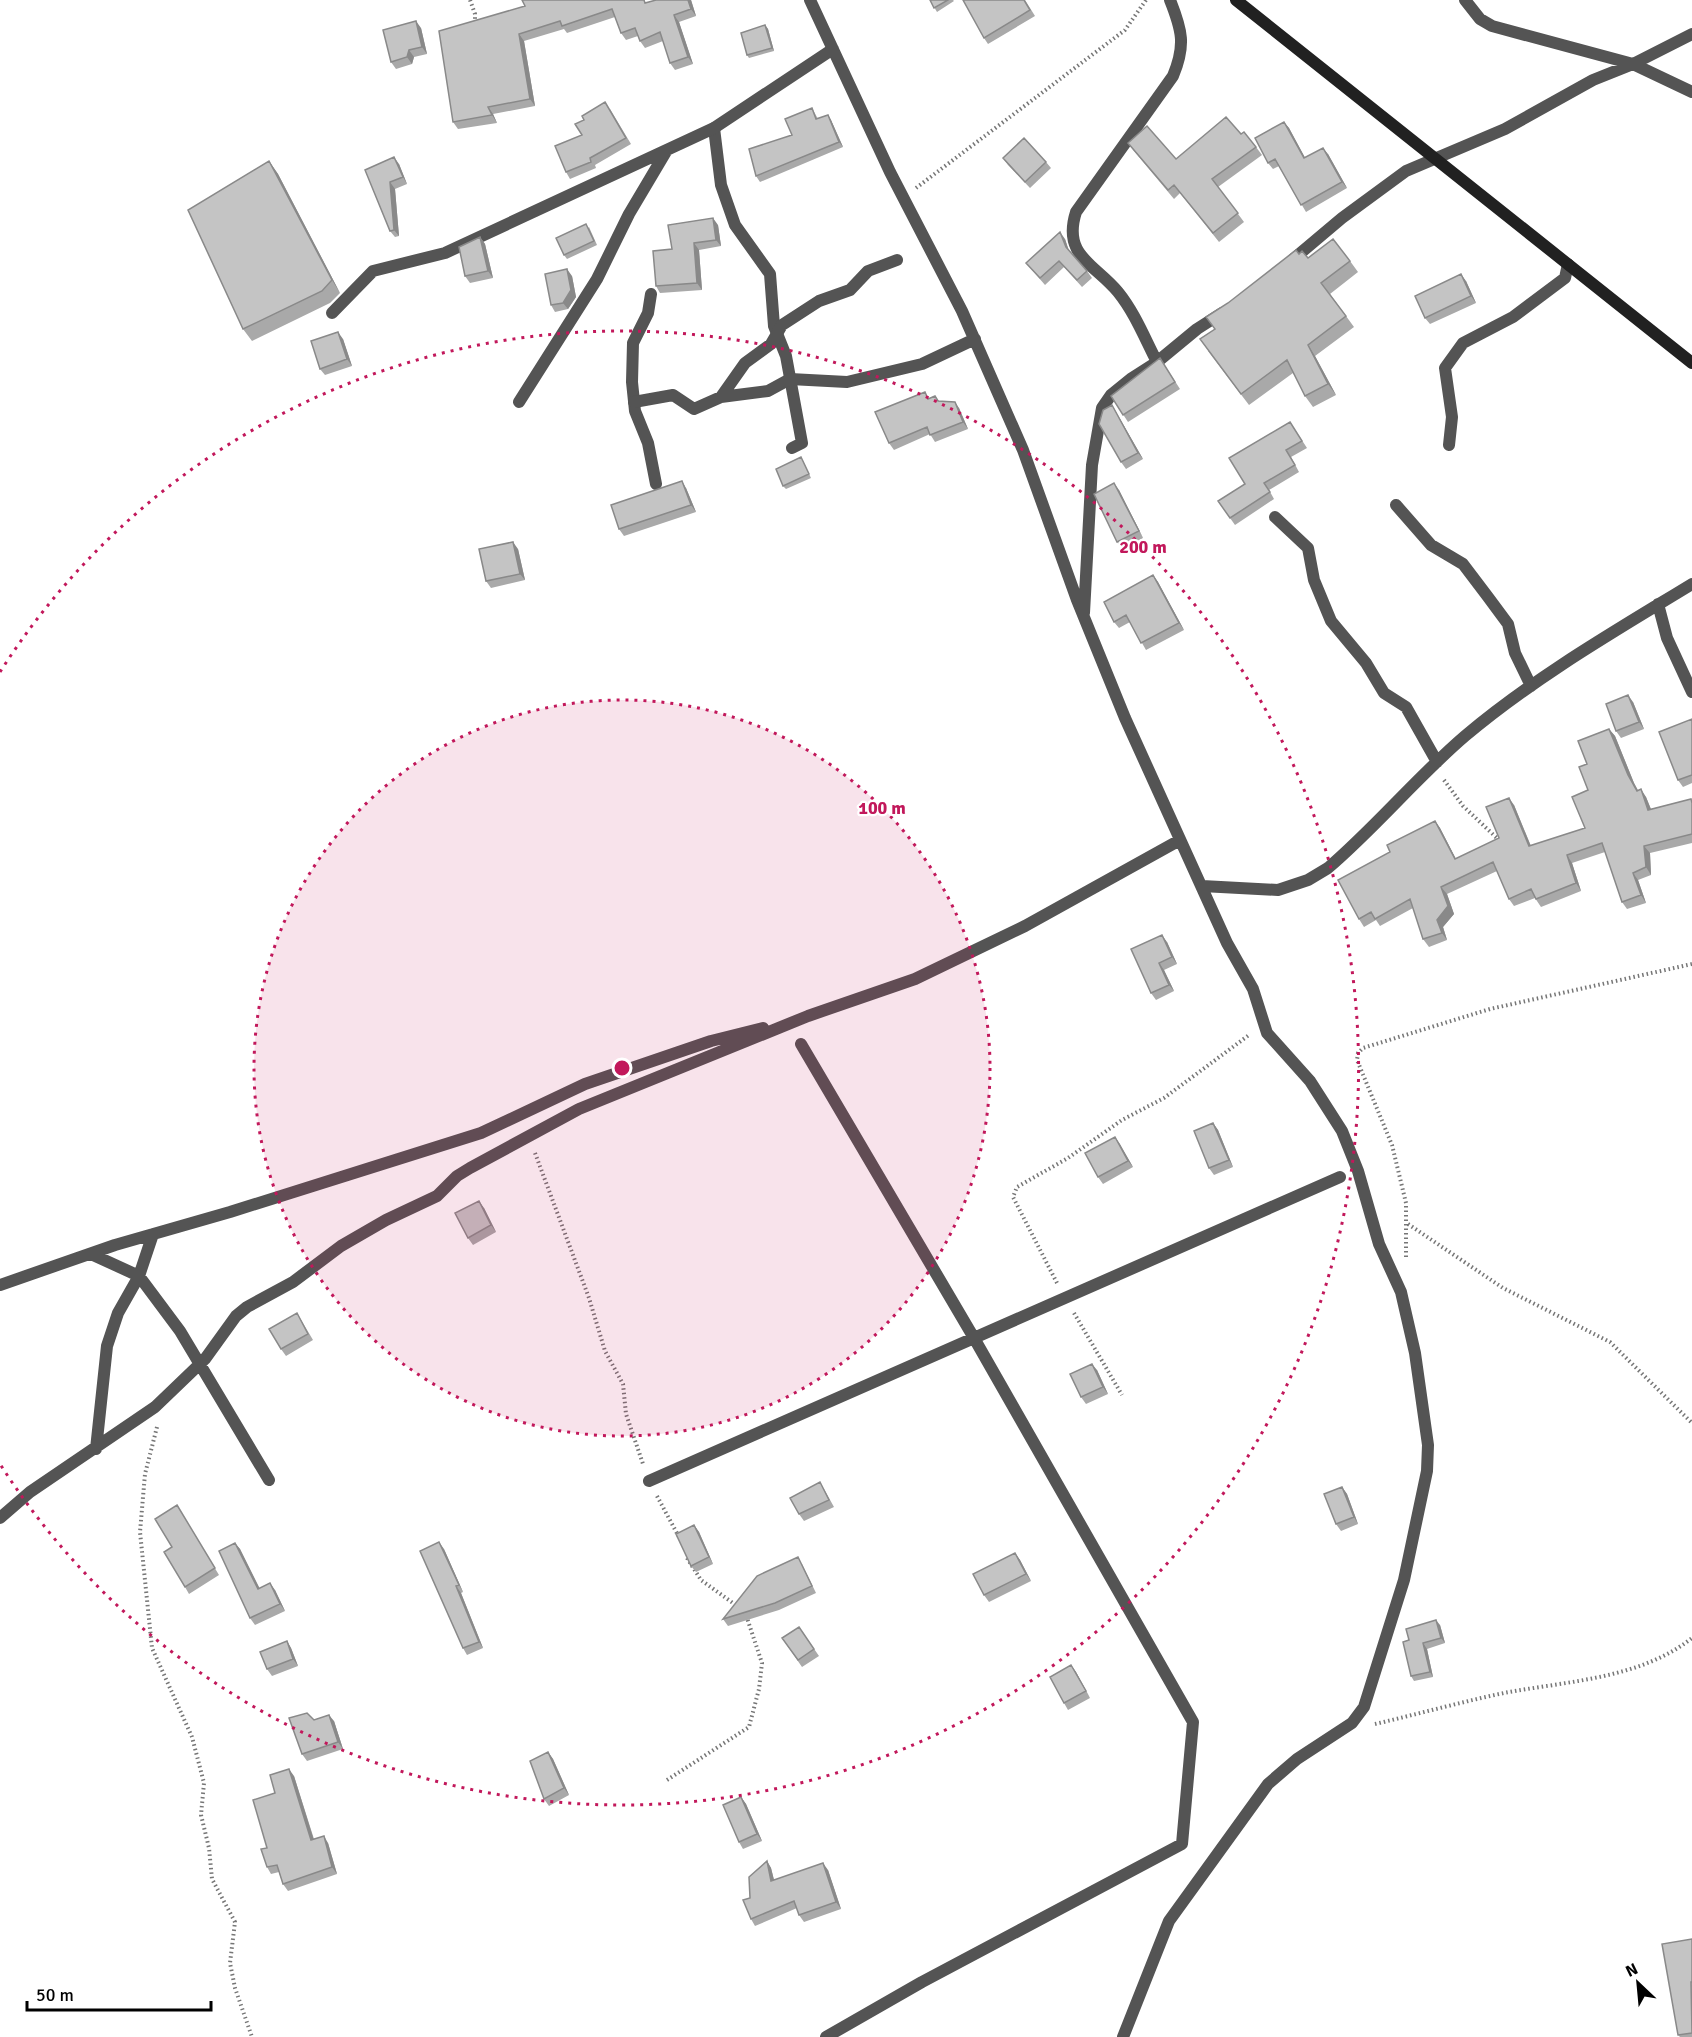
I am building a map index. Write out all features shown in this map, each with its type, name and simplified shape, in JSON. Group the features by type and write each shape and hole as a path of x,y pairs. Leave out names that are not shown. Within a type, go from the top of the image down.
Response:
{"street":[{"path":"810,0 904,198 975,339 1023,450 1084,617 1180,840 1227,943 1253,989 1270,1038 1311,1081 1342,1131 1358,1171 1379,1244 1395,1278 1409,1320 1428,1445 1426,1479 1404,1580 1364,1707 1352,1723 1297,1759 1268,1784 1169,1921 1123,2037"},
{"path":"1156,362 1134,317 1117,291 1081,256 1073,242 1071,227 1076,212 1173,76 1182,55 1182,38 1170,0"},
{"path":"1236,0 1692,363"},
{"path":"1465,0 1480,19 1492,26 1633,64 1692,92"},
{"path":"1284,266 1398,176 1505,129 1593,80 1633,64 1692,34"},
{"path":"332,313 373,271 445,253 714,128 833,49"},
{"path":"714,128 721,185 735,225 770,274 774,326 786,356 802,443 792,448"},
{"path":"519,402 597,279 628,214 667,150"},
{"path":"721,397 745,363 771,344 782,325 819,301 850,290 868,271 897,260"},
{"path":"1449,445 1452,417 1445,368 1463,343 1513,317 1564,278 1568,264"},
{"path":"651,294 648,313 633,343 634,402 648,443 656,484"},
{"path":"1084,617 1092,465 1097,421 1102,408 1111,395 1197,328 1231,308"},
{"path":"634,402 673,395 694,408 721,397 768,390 790,379 847,382 922,363 975,339"},
{"path":"1396,505 1431,545 1462,564 1488,597 1508,624 1515,653 1531,686"},
{"path":"1275,517 1308,548 1314,580 1331,621 1366,663 1384,693 1406,707 1436,763"},
{"path":"1202,886 1278,890 1308,880 1328,868 1356,844 1467,734 1531,686 1692,584"},
{"path":"1658,604 1667,638 1692,692"},
{"path":"0,1518 30,1492 96,1449 166,1397 200,1365 237,1316 247,1307 293,1282 341,1246 368,1230 436,1196 457,1176 470,1168 579,1109 808,1016 915,979 1025,926 1180,840"},
{"path":"0,1285 153,1234 481,1133 585,1084 711,1041 808,1016"},
{"path":"801,1044 974,1338 1193,1722 1182,1844 922,1982 826,2037"},
{"path":"649,1481 1340,1177"},
{"path":"96,1449 107,1346 118,1313 139,1276 153,1234"},
{"path":"91,1254 139,1276 180,1331 270,1480"}],"path":[{"path":"470,0 475,14 474,31"},
{"path":"904,198 1125,30 1146,0"},
{"path":"1436,763 1463,806 1503,844"},
{"path":"1406,1261 1407,1203 1392,1145 1357,1060 1358,1053 1363,1048 1490,1009 1578,987 1692,964"},
{"path":"1122,1395 1065,1298 1013,1192 1122,1120 1164,1098 1264,1024"},
{"path":"1407,1224 1503,1288 1610,1342 1692,1423"},
{"path":"166,1397 145,1474 140,1532 147,1615 152,1648 192,1737 204,1783 201,1815 209,1848 212,1879 236,1922 230,1963 235,1988 252,2037"},
{"path":"1370,1725 1503,1694 1613,1674 1652,1661 1692,1638"}],"building":[{"path":"522,0 644,0 645,3 656,0 688,0 691,9 674,15 688,57 670,63 660,32 640,41 635,28 621,33 612,9 562,26 560,21 519,34 530,99 488,107 492,115 453,122 439,31 525,6"},
{"path":"930,0 948,0 934,8"},
{"path":"963,0 1024,0 1030,10 984,38"},
{"path":"416,21 422,47 409,50 407,57 391,62 383,30"},
{"path":"765,25 772,48 747,55 741,33"},
{"path":"605,102 626,138 590,158 591,162 566,172 555,146 582,135 575,124 584,120 582,116"},
{"path":"812,108 816,119 828,115 839,142 756,176 749,149 792,135 785,119"},
{"path":"1226,117 1241,134 1244,132 1256,147 1212,179 1238,213 1213,233 1174,185 1168,190 1128,143 1147,126 1176,159"},
{"path":"1284,122 1304,158 1323,148 1342,182 1301,205 1275,159 1268,163 1255,138"},
{"path":"1024,138 1046,162 1025,182 1003,158"},
{"path":"394,157 403,177 390,182 394,230 390,231 365,170"},
{"path":"269,161 332,280 322,291 243,329 188,210"},
{"path":"713,218 716,240 694,243 697,283 656,286 653,251 672,249 668,225"},
{"path":"586,224 594,241 564,255 556,238"},
{"path":"1060,232 1066,247 1087,271 1077,280 1059,261 1040,278 1026,263"},
{"path":"480,237 488,271 465,276 459,247"},
{"path":"1333,239 1350,261 1321,283 1346,316 1308,345 1328,384 1305,396 1287,360 1241,394 1200,339 1215,329 1206,317 1228,303 1296,250 1299,254 1302,251 1308,258"},
{"path":"567,269 571,290 563,303 551,305 545,274"},
{"path":"1461,274 1471,296 1425,318 1415,296"},
{"path":"338,332 347,359 320,369 311,341"},
{"path":"1160,358 1175,382 1123,415 1111,396"},
{"path":"925,392 928,399 935,396 938,401 955,402 963,422 930,435 927,427 889,443 875,412"},
{"path":"1112,405 1138,453 1121,462 1099,424 1103,410"},
{"path":"1290,422 1302,441 1286,450 1295,465 1264,483 1270,492 1230,518 1218,501 1245,484 1229,458"},
{"path":"801,457 809,474 783,486 776,469"},
{"path":"682,481 691,505 619,529 611,505"},
{"path":"1114,483 1139,531 1117,542 1094,494"},
{"path":"513,542 520,574 486,581 479,549"},
{"path":"1153,575 1179,623 1141,643 1126,615 1114,622 1104,602"},
{"path":"1628,695 1639,722 1616,731 1606,704"},
{"path":"1692,719 1692,775 1678,780 1659,732"},
{"path":"1609,729 1628,775 1637,791 1641,789 1648,810 1691,799 1692,803 1692,834 1644,846 1646,867 1633,873 1641,895 1622,902 1602,843 1567,855 1576,883 1536,899 1531,889 1509,899 1493,862 1441,887 1448,906 1437,920 1442,933 1423,939 1410,899 1375,919 1371,912 1359,919 1338,880 1390,852 1387,845 1435,821 1455,859 1499,838 1486,807 1509,798 1529,846 1585,828 1572,797 1588,790 1579,767 1587,764 1578,741"},
{"path":"1162,935 1172,957 1159,963 1169,985 1151,993 1131,949"},
{"path":"1213,1123 1229,1160 1209,1168 1194,1131"},
{"path":"1115,1137 1128,1161 1098,1177 1085,1153"},
{"path":"479,1201 491,1225 468,1238 455,1213"},
{"path":"297,1313 308,1334 281,1349 269,1329"},
{"path":"1092,1364 1103,1387 1081,1397 1070,1374"},
{"path":"820,1482 829,1500 799,1514 790,1498"},
{"path":"1342,1487 1354,1517 1336,1524 1324,1494"},
{"path":"177,1505 215,1568 185,1587 164,1552 172,1547 155,1519"},
{"path":"694,1525 709,1557 691,1566 676,1534"},
{"path":"439,1542 459,1585 456,1586 479,1642 463,1648 420,1551"},
{"path":"235,1543 258,1589 270,1583 280,1604 250,1618 219,1551"},
{"path":"1015,1553 1026,1574 984,1595 973,1574"},
{"path":"798,1557 812,1586 775,1603 723,1619 757,1576"},
{"path":"1436,1620 1441,1638 1423,1643 1430,1672 1411,1676 1403,1642 1409,1640 1406,1629"},
{"path":"799,1627 814,1649 798,1660 782,1638"},
{"path":"287,1641 293,1659 267,1669 260,1652"},
{"path":"1071,1665 1086,1691 1064,1703 1050,1677"},
{"path":"307,1713 314,1720 329,1715 338,1742 302,1754 289,1718"},
{"path":"548,1752 564,1788 544,1799 530,1761"},
{"path":"289,1769 311,1840 324,1836 332,1867 283,1884 277,1865 267,1867 261,1849 267,1848 253,1800 275,1793 270,1775"},
{"path":"741,1797 757,1834 739,1842 723,1805"},
{"path":"767,1861 771,1881 823,1863 836,1902 799,1915 794,1901 751,1919 743,1900 750,1898 749,1877"},
{"path":"1692,1939 1692,2033 1678,2035 1662,1944"}]}
